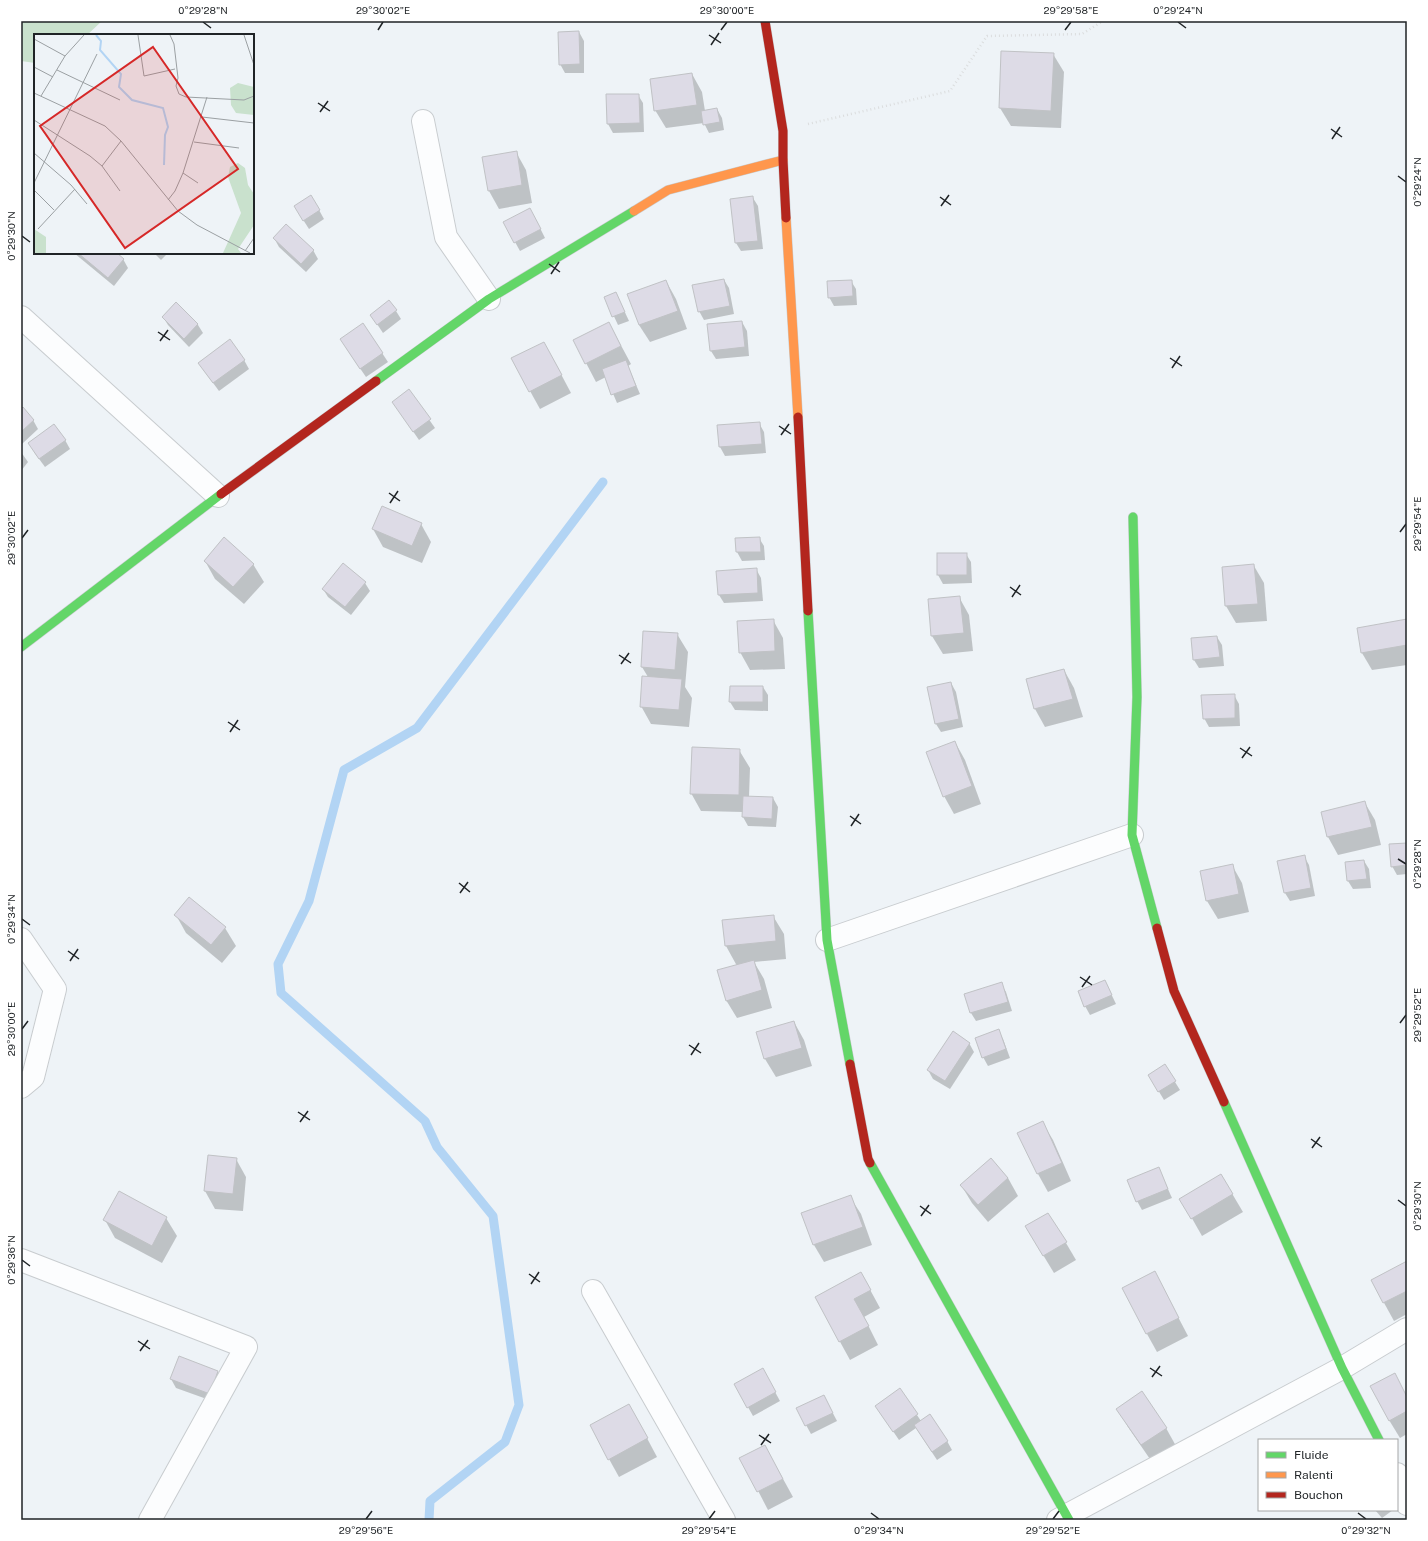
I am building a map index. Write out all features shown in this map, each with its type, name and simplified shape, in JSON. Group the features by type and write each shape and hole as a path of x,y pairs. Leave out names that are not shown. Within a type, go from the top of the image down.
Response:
{"street":[{"path":"765,21 783,130 783,160 827,940 868,1159 1065,1518 1342,1368 1407,1329"},
{"path":"423,121 446,237 489,299"},
{"path":"21,647 218,496 489,299 668,190 783,160"},
{"path":"21,317 218,496"},
{"path":"1133,517 1137,697 1132,835 1174,991 1342,1368 1378,1439"},
{"path":"827,940 1132,835"},
{"path":"21,939 55,988 33,1077 21,1087"},
{"path":"21,1260 246,1347 150,1520"},
{"path":"593,1291 724,1520"},
{"path":"1398,1476 1401,1481 1407,1504"}],"path":[{"path":"783,130 950,91 986,36 1082,34 1103,21"}],"green space":[{"path":"21,21 102,21 88,34 34,34 34,63 21,61"}],"building":[{"path":"579,31 580,64 559,65 558,32"},
{"path":"1001,51 1054,53 1051,111 999,108"},
{"path":"692,73 697,105 654,111 650,79"},
{"path":"606,94 639,94 640,123 607,124"},
{"path":"717,108 720,122 703,125 701,111"},
{"path":"517,151 522,185 488,191 482,157"},
{"path":"311,195 320,210 303,221 294,206"},
{"path":"753,196 758,241 735,243 730,199"},
{"path":"530,208 541,229 514,243 503,222"},
{"path":"286,224 314,250 301,264 273,238"},
{"path":"79,254 118,254 124,259 108,278"},
{"path":"724,279 730,306 698,312 692,285"},
{"path":"666,280 678,311 639,325 627,294"},
{"path":"852,280 853,296 828,298 827,281"},
{"path":"616,292 625,312 612,317 604,297"},
{"path":"389,300 397,310 377,325 370,315"},
{"path":"176,302 198,324 184,339 162,317"},
{"path":"742,321 745,347 710,351 707,324"},
{"path":"609,322 621,346 585,364 573,340"},
{"path":"363,323 383,353 360,369 340,339"},
{"path":"230,339 245,360 213,383 198,363"},
{"path":"544,342 562,375 529,392 511,358"},
{"path":"626,360 636,386 611,395 602,369"},
{"path":"409,389 431,419 413,432 392,402"},
{"path":"23,407 34,420 21,432 21,409"},
{"path":"760,422 762,444 719,447 717,425"},
{"path":"54,424 66,440 39,459 28,443"},
{"path":"382,506 422,523 412,546 372,529"},
{"path":"224,537 254,564 233,587 204,561"},
{"path":"760,537 761,552 736,552 735,538"},
{"path":"937,553 967,553 967,575 937,575"},
{"path":"343,563 366,582 345,607 322,589"},
{"path":"1254,564 1258,604 1225,606 1222,567"},
{"path":"757,568 758,593 718,595 716,571"},
{"path":"960,596 964,633 931,636 928,599"},
{"path":"774,619 775,651 739,653 737,621"},
{"path":"1407,619 1407,645 1361,653 1357,628"},
{"path":"643,631 678,633 675,670 641,667"},
{"path":"1217,636 1220,657 1193,660 1191,638"},
{"path":"1064,669 1073,699 1034,709 1026,679"},
{"path":"642,676 682,679 679,710 640,707"},
{"path":"951,682 959,719 935,724 927,687"},
{"path":"730,686 763,686 763,702 729,702"},
{"path":"1235,694 1235,718 1203,719 1201,695"},
{"path":"955,741 972,786 943,797 926,752"},
{"path":"692,747 740,749 739,795 690,794"},
{"path":"743,796 773,797 772,819 742,817"},
{"path":"1365,801 1372,827 1327,837 1321,812"},
{"path":"1407,843 1407,865 1391,867 1389,844"},
{"path":"1305,855 1311,888 1284,893 1277,861"},
{"path":"1364,860 1367,879 1347,881 1345,862"},
{"path":"1233,864 1239,894 1206,901 1200,871"},
{"path":"189,897 226,927 211,945 174,915"},
{"path":"774,915 776,941 725,946 722,920"},
{"path":"754,960 762,990 726,1001 717,970"},
{"path":"1105,980 1112,995 1084,1007 1078,991"},
{"path":"1002,982 1008,1002 970,1013 964,994"},
{"path":"794,1021 802,1048 764,1059 756,1032"},
{"path":"999,1029 1006,1049 982,1058 975,1038"},
{"path":"953,1031 970,1043 945,1081 927,1070"},
{"path":"1165,1064 1176,1081 1158,1092 1148,1075"},
{"path":"1043,1121 1062,1163 1037,1174 1017,1133"},
{"path":"208,1155 237,1158 233,1194 204,1191"},
{"path":"991,1158 1008,1178 978,1205 960,1185"},
{"path":"1159,1167 1168,1189 1136,1202 1127,1180"},
{"path":"1221,1174 1233,1194 1191,1219 1179,1199"},
{"path":"119,1191 167,1217 152,1246 103,1220"},
{"path":"851,1195 863,1227 813,1245 801,1213"},
{"path":"1048,1213 1067,1242 1043,1256 1025,1226"},
{"path":"1407,1261 1407,1291 1383,1303 1371,1280"},
{"path":"1155,1271 1179,1318 1146,1334 1122,1288"},
{"path":"861,1272 871,1290 854,1299 869,1326 839,1342 815,1297"},
{"path":"179,1356 218,1371 210,1394 170,1379"},
{"path":"763,1368 776,1392 747,1408 734,1384"},
{"path":"1395,1373 1407,1397 1407,1411 1389,1421 1370,1386"},
{"path":"900,1388 918,1414 893,1432 875,1406"},
{"path":"1142,1391 1167,1428 1141,1445 1116,1409"},
{"path":"824,1395 833,1413 805,1426 796,1408"},
{"path":"629,1404 648,1438 608,1460 590,1425"},
{"path":"930,1414 948,1441 932,1452 914,1425"},
{"path":"765,1445 783,1479 757,1492 739,1458"}],"waterway":[{"path":"429,1520 430,1501 505,1442 519,1405 493,1216 437,1147 425,1121 281,993 278,964 309,901 344,770 417,728 603,482"}],"traffic: fast":[{"path":"376,381 489,299 634,211"},
{"path":"21,647 221,494"},
{"path":"1133,517 1137,697 1132,835 1157,928"},
{"path":"808,611 827,940 850,1064"},
{"path":"1224,1102 1342,1368 1378,1439"},
{"path":"870,1163 1069,1520"}],"traffic: slow":[{"path":"634,211 668,190 783,160"},
{"path":"786,218 798,417"}],"traffic: jam":[{"path":"765,21 783,131 786,218"},
{"path":"221,494 376,381"},
{"path":"798,417 808,611"},
{"path":"1157,928 1174,991 1224,1102"},
{"path":"850,1064 870,1163"}]}
